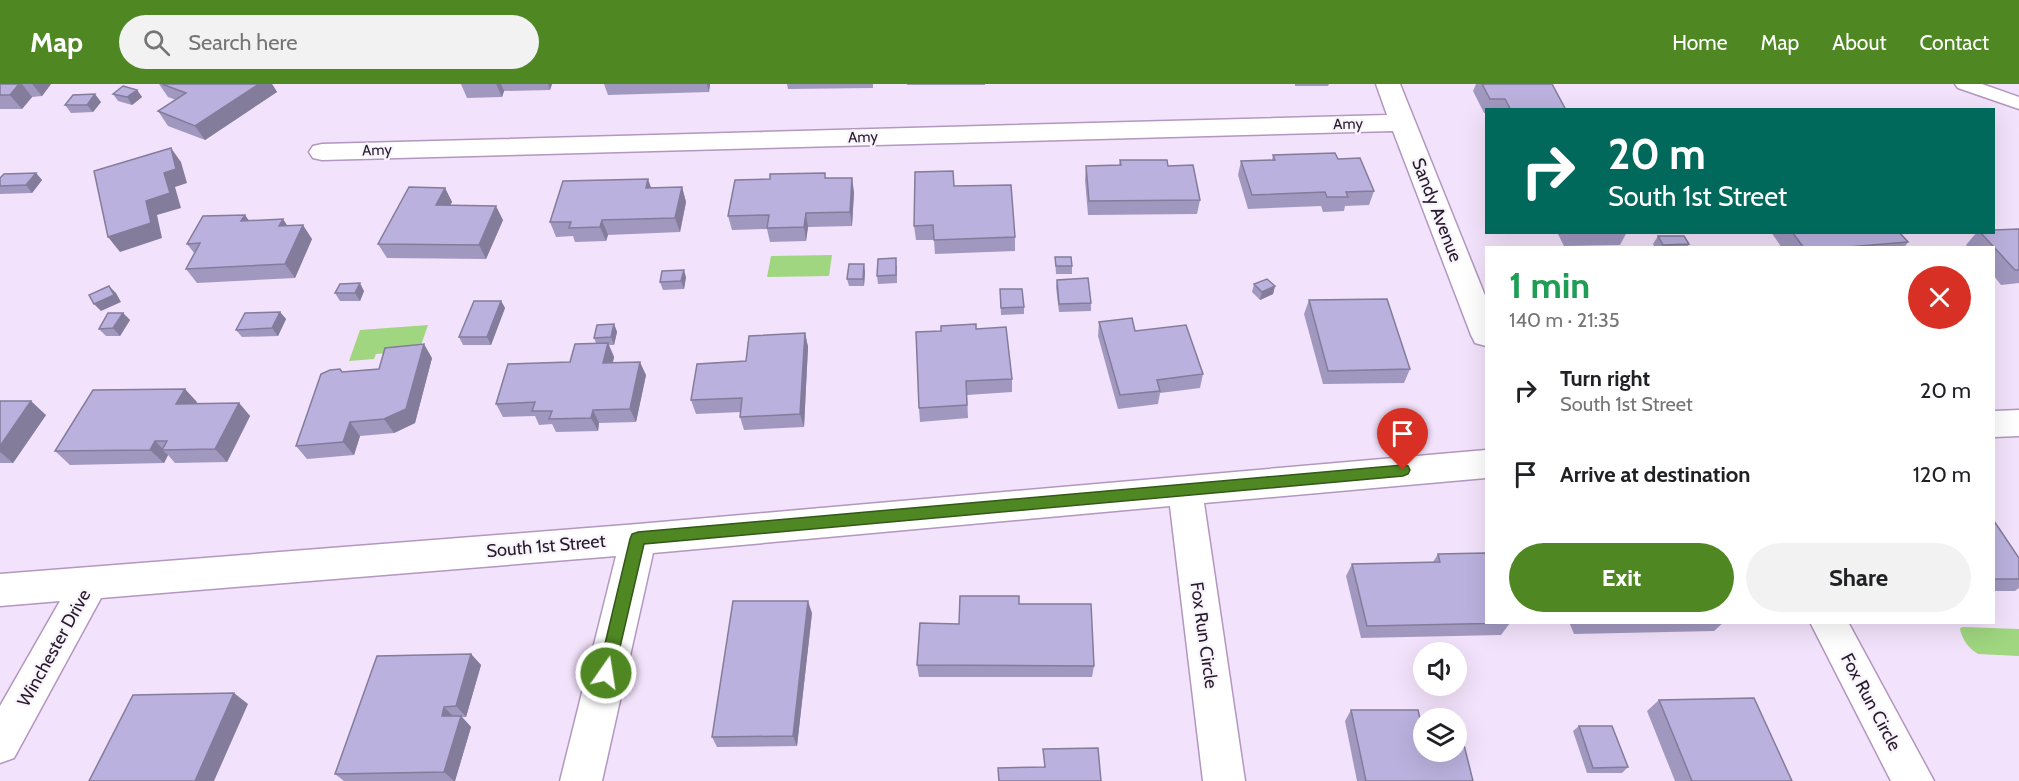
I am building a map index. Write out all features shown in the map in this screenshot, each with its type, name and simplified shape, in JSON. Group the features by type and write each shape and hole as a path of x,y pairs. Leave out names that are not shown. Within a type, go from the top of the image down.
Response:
{"street":[{"name":"Sandy Avenue","path":"1388,84 1485,332"},
{"name":"Amy","path":"322,152 1403,123"},
{"path":"1995,424 2019,423"},
{"name":"South 1st Street","path":"0,590 638,539 1485,464"},
{"name":"Fox Run Circle","path":"1185,490 1224,781"},
{"path":"581,781 638,539"},
{"name":"Winchester Drive","path":"0,744 90,583"},
{"name":"Fox Run Circle","path":"1829,624 1913,781"}],"lane":[{"path":"1964,84 2019,103"}],"shaded area":[{"path":"832,255 829,276 767,277 771,256"},
{"path":"428,325 419,351 376,354 374,359 349,361 360,330"},
{"path":"1960,628 2019,629 2019,656 1978,654 1964,639"}],"building":[{"path":"0,84 19,84 10,95 0,95"},
{"path":"162,84 259,84 195,126 158,111 186,93"},
{"path":"1482,84 1552,84 1565,108 1510,108 1505,99 1490,99"},
{"path":"123,86 137,90 127,97 113,94"},
{"path":"95,94 87,105 65,105 73,95"},
{"path":"171,148 176,169 164,173 170,193 146,201 151,223 108,237 94,171"},
{"path":"1335,153 1338,159 1360,158 1374,191 1346,192 1348,197 1327,197 1325,192 1252,195 1241,161 1275,160 1273,155"},
{"path":"1120,160 1167,160 1168,166 1193,165 1200,200 1089,201 1086,166 1121,165"},
{"path":"953,171 954,186 1011,185 1015,237 934,240 933,225 914,226 915,172"},
{"path":"36,173 26,185 0,186 0,178 4,174"},
{"path":"825,173 825,178 852,178 850,212 806,213 804,227 767,228 769,215 728,216 735,180 770,179 770,174"},
{"path":"648,179 646,188 682,187 675,218 602,220 600,227 569,228 571,222 550,222 563,181"},
{"path":"409,187 445,188 436,205 496,206 479,245 378,244"},
{"path":"245,215 241,221 283,219 279,226 303,225 285,264 186,269 200,243 187,244 203,216"},
{"path":"2019,229 2019,270 2015,270 1982,234 1995,234 1995,230"},
{"path":"1794,234 1901,234 1908,242 1860,246 1802,246"},
{"path":"1658,236 1684,236 1689,244 1663,245"},
{"path":"1055,257 1071,257 1072,266 1056,266"},
{"path":"896,258 896,275 877,276 878,259"},
{"path":"849,264 864,264 863,279 847,279"},
{"path":"684,270 681,281 660,282 662,271"},
{"path":"1088,278 1091,303 1059,304 1057,280"},
{"path":"1267,279 1275,286 1262,292 1254,284"},
{"path":"360,283 355,293 335,293 340,284"},
{"path":"109,286 114,295 94,304 89,295"},
{"path":"1000,289 1022,289 1024,307 1001,308"},
{"path":"1387,299 1410,369 1328,371 1309,300"},
{"path":"474,301 501,301 487,337 459,337"},
{"path":"280,312 272,328 236,330 245,313"},
{"path":"108,313 123,313 113,328 99,329"},
{"path":"1132,318 1135,331 1186,325 1203,374 1157,380 1160,391 1120,395 1099,322"},
{"path":"614,324 611,337 594,338 597,325"},
{"path":"976,324 976,329 1006,327 1012,379 966,381 967,405 919,408 916,332 941,331 941,326"},
{"path":"805,333 800,414 740,417 742,398 691,400 697,364 746,361 749,336"},
{"path":"608,343 603,363 640,362 630,409 593,410 591,418 549,419 552,411 532,411 535,402 496,404 508,364 570,362 575,344"},
{"path":"424,344 406,409 384,419 350,422 343,442 296,446 321,374 340,369 342,372 379,369 385,348"},
{"path":"185,389 176,404 239,403 215,449 162,450 167,441 155,441 150,450 55,451 93,390"},
{"path":"0,401 31,401 0,446"},
{"path":"1995,522 2019,558 2019,579 1995,579"},
{"path":"1485,553 1485,624 1367,626 1352,564 1440,562 1438,554"},
{"path":"960,596 1019,596 1019,604 1091,604 1094,666 917,665 920,623 959,624"},
{"path":"733,601 808,601 793,736 712,737"},
{"path":"471,654 456,706 444,707 442,716 461,716 444,772 335,774 377,656"},
{"path":"234,693 195,781 89,781 133,695"},
{"path":"1754,698 1792,781 1692,781 1659,700"},
{"path":"1351,710 1413,710 1413,762 1467,762 1467,757 1473,781 1366,781"},
{"path":"1579,726 1612,726 1628,767 1593,768"},
{"path":"1098,748 1101,781 999,781 998,768 1045,767 1043,749"}],"route":[{"path":"606,673 638,539 1403,470"}]}
